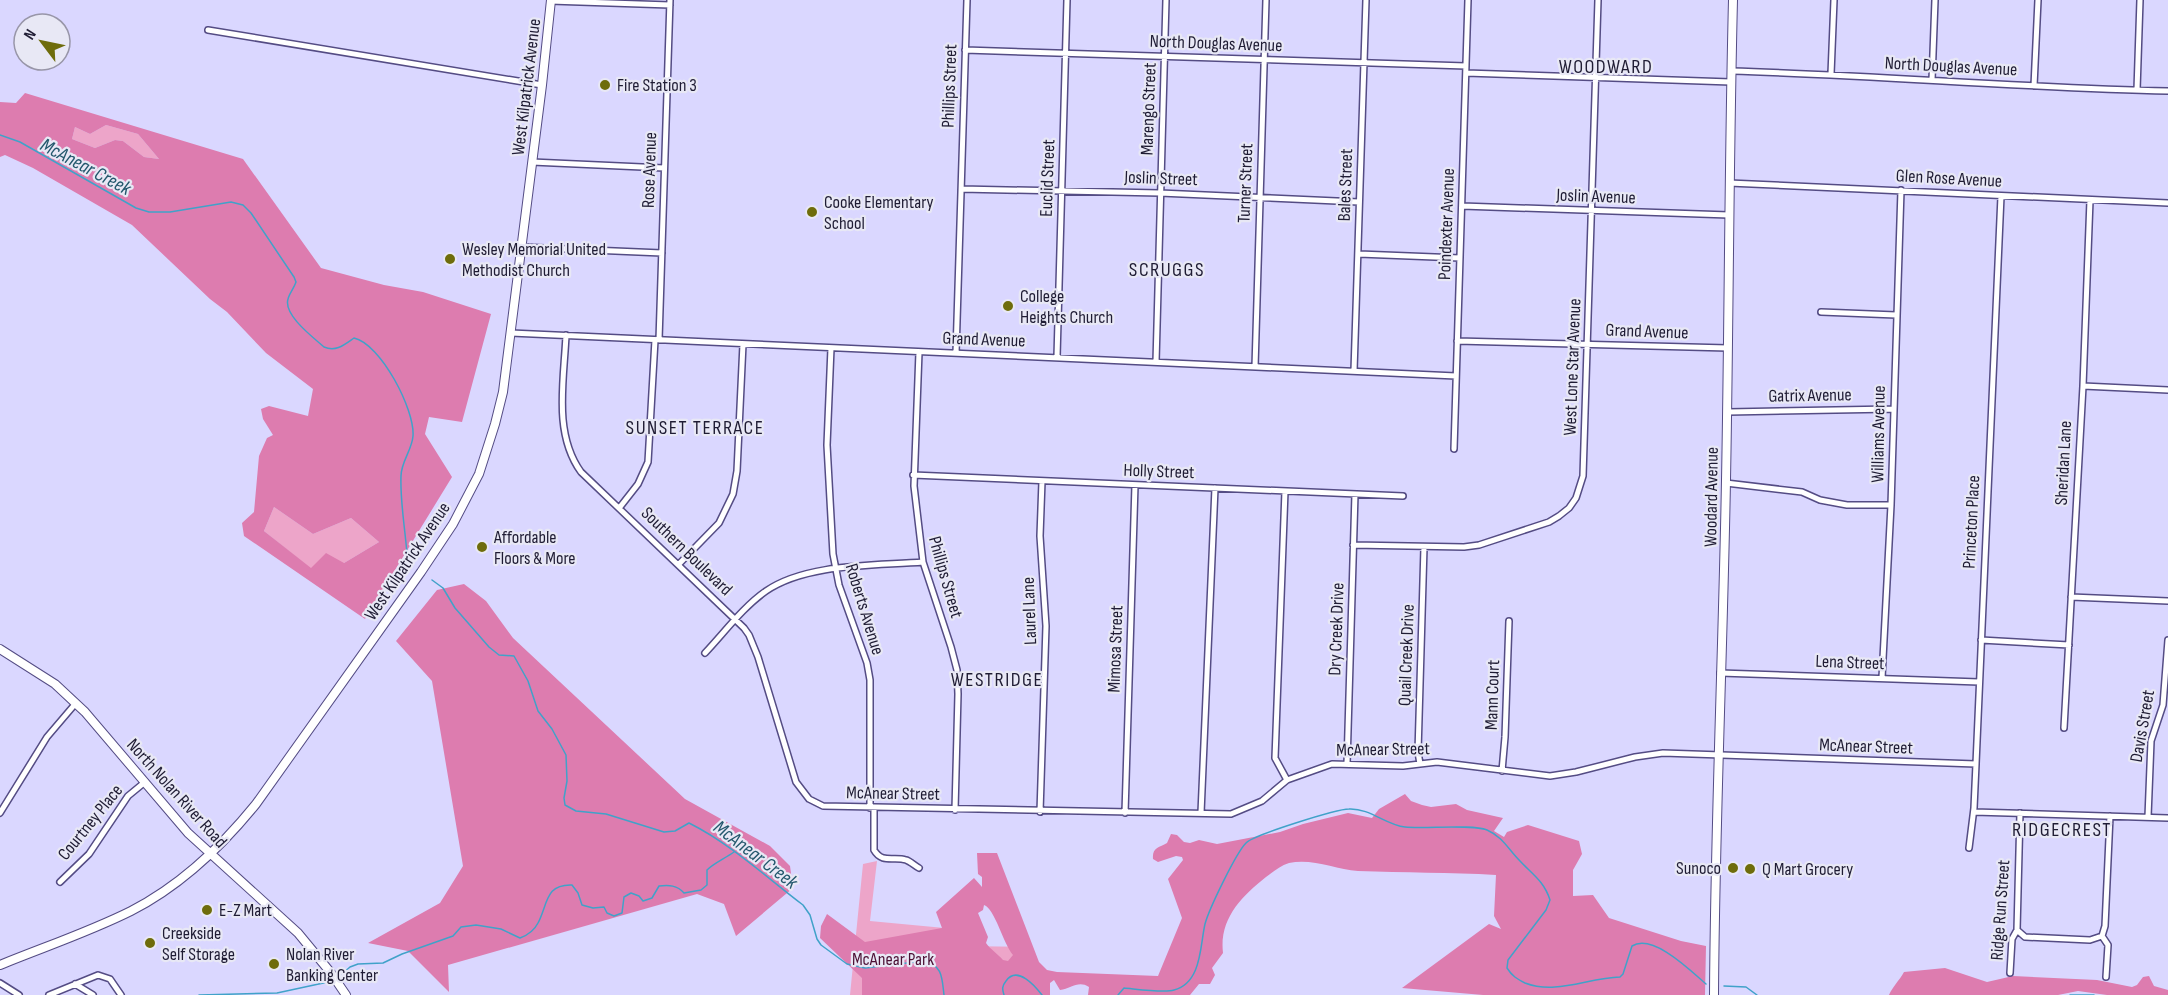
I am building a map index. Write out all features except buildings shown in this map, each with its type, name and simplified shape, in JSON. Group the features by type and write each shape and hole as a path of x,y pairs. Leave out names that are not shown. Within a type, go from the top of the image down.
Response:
{"main road":[{"name":"Woodard Avenue","path":"1714,995 1728,412 1729,183 1734,0"},
{"name":"West Kilpatrick Avenue","path":"0,965 133,910 174,884 210,854 256,804 453,524 479,474 503,392 542,85 550,1"},
{"name":"North Nolan River Road","path":"0,649 55,684 93,720 175,818 210,854 298,933 346,995"}],"street":[{"name":"Phillips Street","path":"956,353 967,0"},
{"name":"Euclid Street","path":"1057,357 1067,0"},
{"name":"Marengo Street","path":"1156,362 1166,0"},
{"name":"Turner Street","path":"1255,367 1266,0"},
{"name":"Bales Street","path":"1354,371 1366,0"},
{"name":"Poindexter Avenue","path":"1454,449 1468,0"},
{"name":"West Lone Star Avenue","path":"1353,545 1473,547 1549,522 1569,508 1581,488 1588,344 1598,0"},
{"path":"1832,74 1834,0"},
{"path":"1932,80 1935,0"},
{"path":"2034,86 2038,0"},
{"path":"2137,90 2140,0"},
{"path":"550,1 670,2"},
{"name":"Rose Avenue","path":"620,507 633,492 648,462 662,253 670,2"},
{"path":"208,30 542,85"},
{"name":"North Douglas Avenue","path":"965,50 1466,66"},
{"name":"North Douglas Avenue","path":"1731,71 2168,91"},
{"path":"1466,74 1731,82"},
{"path":"532,162 664,168"},
{"name":"Glen Rose Avenue","path":"1729,183 2168,203"},
{"name":"Joslin Street","path":"961,189 1160,193 1359,202"},
{"name":"Williams Avenue","path":"1882,678 1891,505 1901,190"},
{"name":"Princeton Place","path":"1969,848 1974,812 2001,196"},
{"name":"Sheridan Lane","path":"2064,728 2090,200"},
{"name":"Joslin Avenue","path":"1462,206 1729,215"},
{"path":"521,247 662,253"},
{"path":"1359,254 1460,258"},
{"path":"1821,312 1896,315"},
{"name":"Grand Avenue","path":"511,333 1456,376"},
{"name":"Southern Boulevard","path":"566,335 562,417 570,454 581,472 620,507 750,635 794,776 804,794"},
{"name":"Grand Avenue","path":"1457,340 1728,348"},
{"path":"679,564 719,523 733,494 737,471 743,344"},
{"name":"Roberts Avenue","path":"831,348 827,464 835,569 870,680 874,850 884,859 907,860 919,868"},
{"name":"Phillips Street","path":"919,352 913,476 923,562 957,670 954,810"},
{"path":"2082,386 2168,390"},
{"name":"Gatrix Avenue","path":"1728,412 1893,409"},
{"name":"Holly Street","path":"913,476 1403,496"},
{"name":"Laurel Lane","path":"1040,812 1046,626 1040,536 1042,481"},
{"path":"1726,483 1802,492 1820,500 1845,505 1891,505"},
{"name":"Mimosa Street","path":"1125,813 1135,485"},
{"path":"1201,813 1215,488"},
{"path":"1285,491 1275,758 1287,780"},
{"name":"Dry Creek Drive","path":"1347,764 1355,494"},
{"name":"Quail Creek Drive","path":"1420,764 1418,752 1424,547"},
{"path":"705,653 765,591 781,582 806,573 923,562"},
{"path":"2071,597 2168,601"},
{"name":"Mann Court","path":"1502,771 1509,621"},
{"path":"1981,640 2069,645"},
{"name":"Davis Street","path":"2148,817 2151,741 2163,705 2168,640"},
{"name":"Lena Street","path":"1720,672 1979,682"},
{"path":"0,813 47,738 76,703"},
{"name":"McAnear Street","path":"804,794 823,806 1231,814 1262,801 1287,780 1332,764 1404,766 1446,763 1554,776 1648,755 1718,755 1976,764"},
{"name":"Courtney Place","path":"60,882 89,854 128,796 145,782"},
{"path":"1974,812 2168,818"},
{"name":"Ridge Run Street","path":"2010,973 2012,939 2017,930 2020,813"},
{"path":"2102,936 2105,926 2110,816"},
{"path":"2017,930 2025,937 2090,940 2102,936"},
{"path":"2102,936 2108,945 2106,977"},
{"path":"49,995 92,977 104,976 114,983 121,995"},
{"path":"0,983 19,995"},
{"path":"75,984 93,995"}],"green space":[{"path":"25,93 243,159 321,268 384,285 423,292 491,314 462,422 429,417 425,434 452,477 365,619 244,536 242,523 254,512 259,456 267,438 273,435 263,419 261,409 269,406 308,416 313,389 266,353 227,312 210,299 132,225 33,168 5,155 0,157 0,102 16,103","holes":["106,125 138,134 159,159 144,157 123,141 115,140 95,148 72,139 75,127 90,134","274,507 313,534 351,518 379,542 344,563 326,553 311,568 264,531"]},
{"path":"106,125 138,134 159,159 144,157 123,141 115,140 95,148 72,139 75,127 90,134"},
{"path":"274,507 313,534 351,518 379,542 344,563 311,569 264,531"},
{"path":"464,584 486,601 513,638 685,799 770,846 790,866 793,888 736,936 724,904 697,894 448,965 449,992 408,951 368,943 440,903 463,866 432,681 396,641 437,590"},
{"path":"1405,794 1411,801 1422,805 1431,807 1456,804 1467,810 1503,818 1494,831 1504,837 1507,832 1528,825 1579,841 1582,854 1573,870 1573,896 1593,895 1609,918 1681,941 1706,946 1705,995 1483,995 1402,988 1489,924 1501,929 1494,916 1496,875 1358,871 1306,862 1289,863 1280,867 1240,901 1228,919 1223,953 1212,968 1215,975 1210,984 1199,984 1190,995 1088,995 1089,987 1085,985 1060,990 1054,980 1050,983 1050,995 862,995 862,978 820,938 821,926 827,914 865,942 942,928 936,912 974,878 982,887 982,877 978,874 977,853 997,853 1039,962 1047,970 1158,976 1182,918 1168,879 1183,860 1182,857 1176,856 1158,862 1153,859 1155,850 1167,843 1171,834 1177,835 1184,842 1199,840 1217,844 1280,832 1348,813 1372,818 1379,809","holes":["984,905 988,908 1013,955 1008,961 1003,960 986,943 988,937 978,913 983,910"]},
{"name":"McAnear Park","path":"877,861 870,921 955,929 960,946 1032,947 1048,995 850,995 863,864"},
{"path":"1945,968 1987,982 2013,976 2097,980 2132,987 2137,985 2143,977 2149,976 2154,986 2168,990 2168,995 2107,995 2078,991 2058,995 1889,995 1904,972"}],"waterway":[{"name":"McAnear Creek","path":"0,135 20,142 136,208 149,212 170,212 231,202 243,205 251,213 294,277 296,282 288,305 295,319 324,347 336,348 354,338 364,343 385,365 402,395 412,425 413,436 401,471 407,554 412,565"},
{"name":"McAnear Creek","path":"432,580 443,588 455,608 489,647 499,655 514,656 528,681 538,711 552,729 566,755 565,805 576,811 606,814 664,832 675,831 689,823 734,851 803,905 810,915 821,945 847,964 865,968 924,961 938,969 944,995"},
{"name":"McAnear Creek","path":"1118,995 1124,988 1174,990 1190,980 1198,962 1205,924 1217,894 1246,843 1263,834 1296,823 1349,809 1364,811 1398,826 1480,828 1493,833 1501,840 1541,883 1550,900 1546,910 1508,960 1509,971 1525,983 1560,987 1620,977 1632,946 1641,943 1661,949 1671,955 1706,984"},
{"path":"342,974 358,964 383,963 453,936 461,927 476,925 501,929 520,938 535,928 552,892 563,886 572,885 582,905 593,908 604,907 607,913 614,916 622,913 624,897 631,893 639,896 643,901 652,898 659,886 673,886 684,893 701,890 707,885 707,870 734,852"},
{"name":"McAnear Creek","path":"1004,995 1004,984 1015,975 1026,979 1042,995"},
{"path":"199,995 277,993 328,982"},
{"name":"McAnear Creek","path":"1724,986 1746,987 1757,995"},
{"name":"McAnear Creek","path":"2070,995 2094,995"}],"place":[{"name":"Fire Station 3","path":"605,85"},
{"name":"Cooke Elementary School","path":"812,212"},
{"name":"Wesley Memorial United Methodist Church","path":"450,259"},
{"name":"College Heights Church","path":"1008,306"},
{"name":"Affordable Floors & More","path":"482,547"},
{"name":"Sunoco","path":"1733,868"},
{"name":"Q Mart Grocery","path":"1750,869"},
{"name":"E-Z Mart","path":"207,910"},
{"name":"Creekside Self Storage","path":"150,943"},
{"name":"Nolan River Banking Center","path":"274,964"}],"district":[{"name":"WOODWARD","path":"1606,66"},
{"name":"SCRUGGS","path":"1167,269"},
{"name":"SUNSET TERRACE","path":"695,427"},
{"name":"WESTRIDGE","path":"997,679"},
{"name":"RIDGECREST","path":"2062,829"}]}
